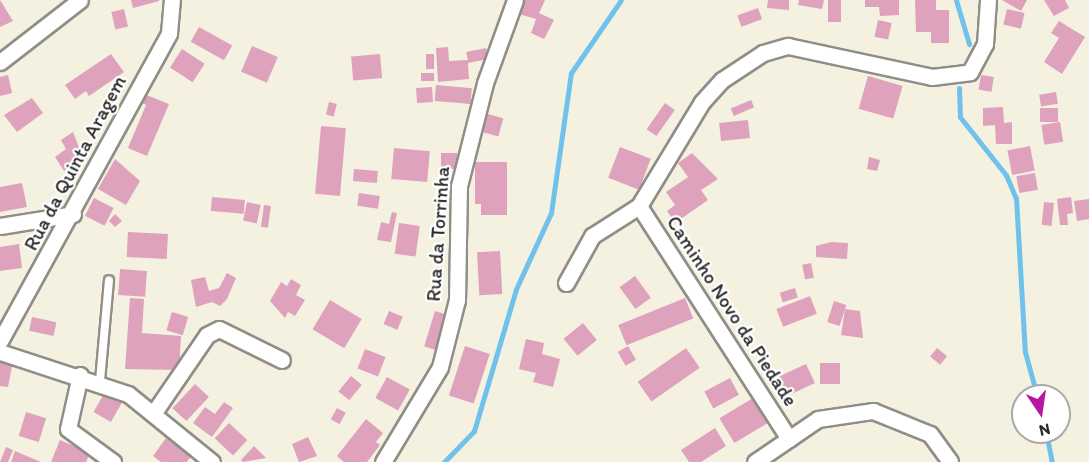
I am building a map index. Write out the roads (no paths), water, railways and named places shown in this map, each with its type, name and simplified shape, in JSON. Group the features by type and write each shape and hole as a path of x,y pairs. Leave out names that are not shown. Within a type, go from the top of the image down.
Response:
{"street":[{"path":"0,62 80,0"},
{"name":"Rua da Quinta Aragem","path":"0,341 73,214 169,33 172,0"},
{"name":"Rua da Torrinha","path":"383,462 440,367 457,300 459,186 485,83 515,0"},
{"path":"566,284 592,236 639,206 702,102 722,80 763,53 788,46 932,77 970,72 985,44 988,0"},
{"name":"Caminho Novo da Piedade","path":"639,206 789,439"},
{"path":"0,226 73,214"},
{"path":"155,411 207,335 219,329 282,360"},
{"path":"0,352 100,381 155,411 212,462"},
{"path":"80,375 68,429 113,462"},
{"path":"755,462 818,419 873,411 930,434 950,462"}],"lane":[{"path":"100,381 109,280"}],"waterway":[{"path":"444,462 474,431 516,289 551,213 571,73 621,0"},
{"path":"956,0 969,44"},
{"path":"959,88 960,117 1006,175 1016,198 1025,352 1034,384"},
{"path":"1048,444 1052,462"}]}
